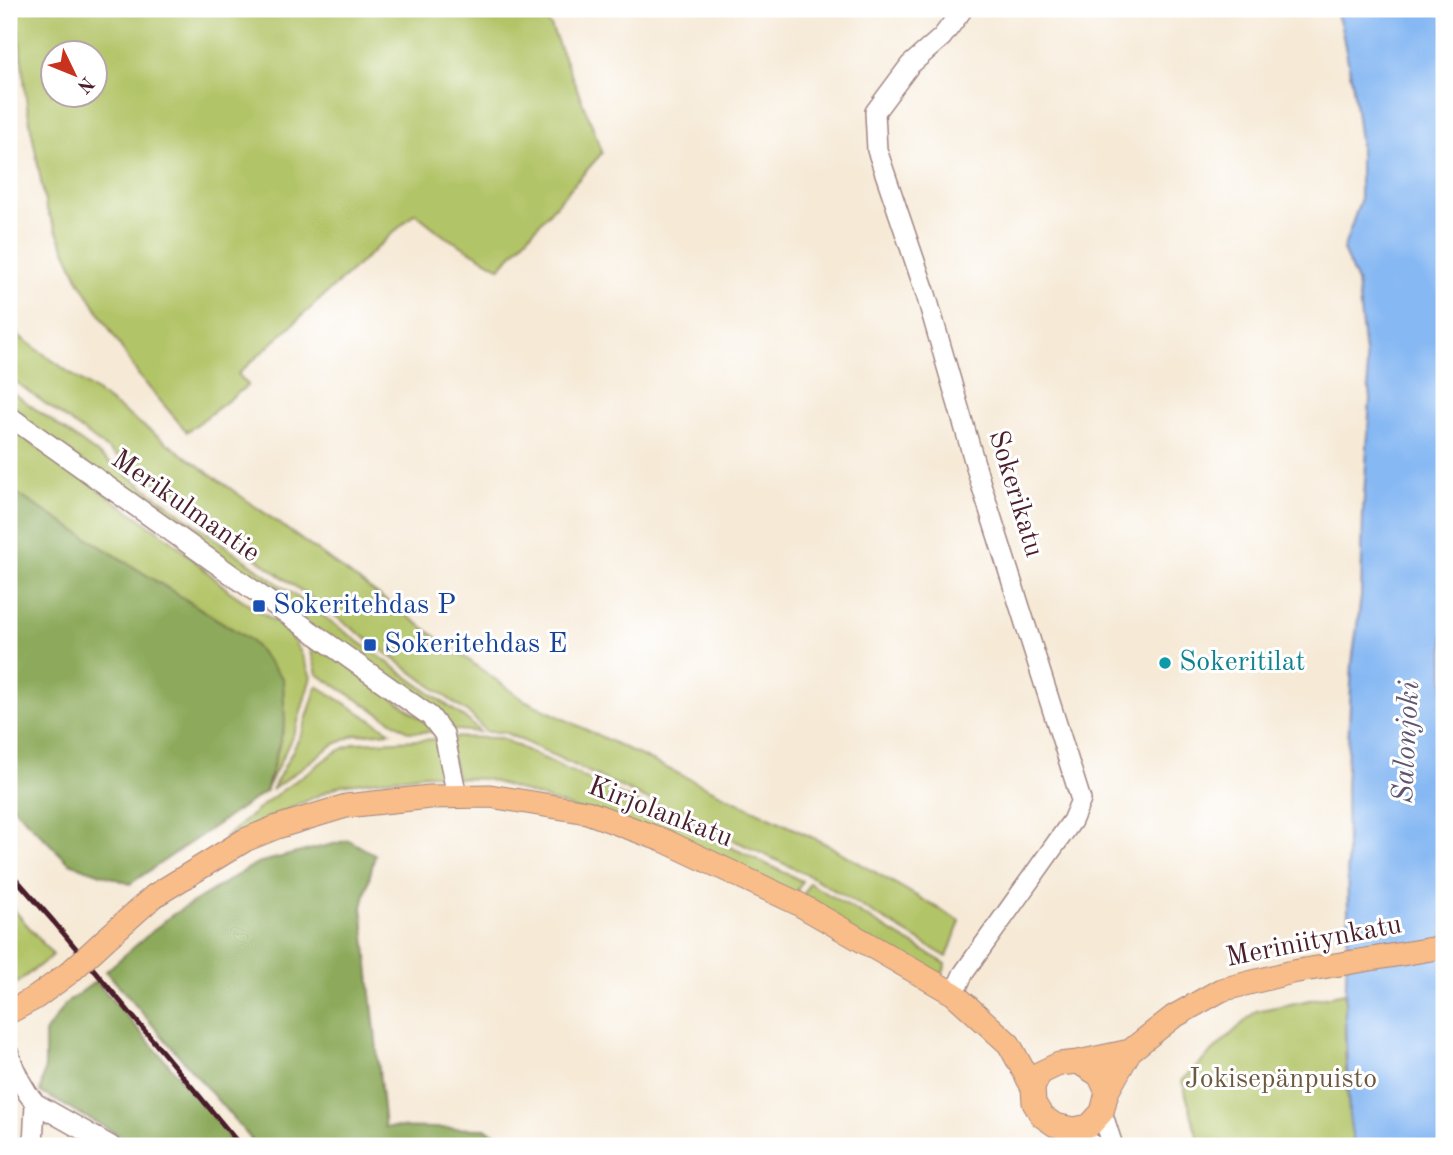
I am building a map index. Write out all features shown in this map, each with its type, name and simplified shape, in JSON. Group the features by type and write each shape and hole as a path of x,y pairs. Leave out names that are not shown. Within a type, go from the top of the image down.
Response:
{"main road":[{"name":"Kirjolankatu","path":"9,1012 35,998 69,973 106,939 244,840 346,806 430,797 490,796 587,812 664,841 797,903 954,994 1009,1044 1034,1088"},
{"name":"Meriniitynkatu","path":"1104,1102 1130,1051 1173,1017 1221,990 1292,972 1444,947"},
{"name":"Kirjolankatu","path":"1009,1044 1069,1063"},
{"name":"Meriniitynkatu","path":"1069,1063 1130,1051"},
{"path":"1069,1063 1099,1075 1104,1102 1089,1126 1073,1129 1055,1125 1042,1116 1034,1103 1034,1088 1040,1073 1069,1063"}],"street":[{"name":"Sokerikatu","path":"954,994 963,974 1072,821 1080,800 980,481 925,291 877,150 875,112 910,65 942,37 963,9"},
{"name":"Merikulmantie","path":"9,416 430,716 444,734 457,796"},
{"path":"9,1054 16,1074 35,1103 111,1146"},
{"path":"1104,1102 1113,1146"},
{"path":"33,1146 35,1103"},
{"path":"1073,1129 1094,1146"}],"green space":[{"path":"16,9 536,9 551,26 602,153 500,268 444,236 415,213 238,374 248,385 187,432 139,376 80,282 46,208 27,106"},
{"path":"9,329 524,700 826,844 960,921 947,957 810,876 504,732 486,732 472,716 9,377"},
{"path":"9,390 469,721 480,732 444,729 9,408"},
{"path":"9,427 171,540 229,591 285,628 300,651 311,677 296,729 266,791 285,724 250,640 9,489"},
{"path":"9,489 250,640 283,679 285,723 266,791 130,884 69,863 9,803"},
{"path":"306,633 439,732 409,732 317,674"},
{"path":"317,686 391,732 355,735 331,746 272,790 302,733"},
{"path":"447,737 501,738 802,881 794,898 625,825 486,779 457,778"},
{"path":"440,739 448,775 427,774 341,785 223,839 269,800 334,753 355,743"},
{"path":"349,840 375,855 362,907 385,1127 486,1129 502,1137 503,1146 257,1146 106,971 169,917 257,863"},
{"path":"809,883 946,964 936,993 800,902"},
{"path":"9,904 53,955 9,989"},
{"path":"96,981 210,1112 235,1146 139,1146 40,1092 45,1067 45,1033 65,1004"},
{"name":"Jokisepänpuisto","path":"1345,993 1346,1070 1354,1146 1200,1146 1182,1080 1256,1011"}],"water":[{"name":"Salonjoki","path":"1335,9 1444,9 1444,1146 1354,1146 1349,1116 1345,1017 1348,911 1346,788 1352,663 1361,597 1370,399 1357,282 1343,250 1360,201 1360,141 1353,87"}],"railway":[{"path":"9,871 241,1146"}],"place":[{"name":"Sokeritehdas P","path":"259,606"},
{"name":"Sokeritehdas E","path":"370,645"},
{"name":"Sokeritilat","path":"1165,663"}]}
